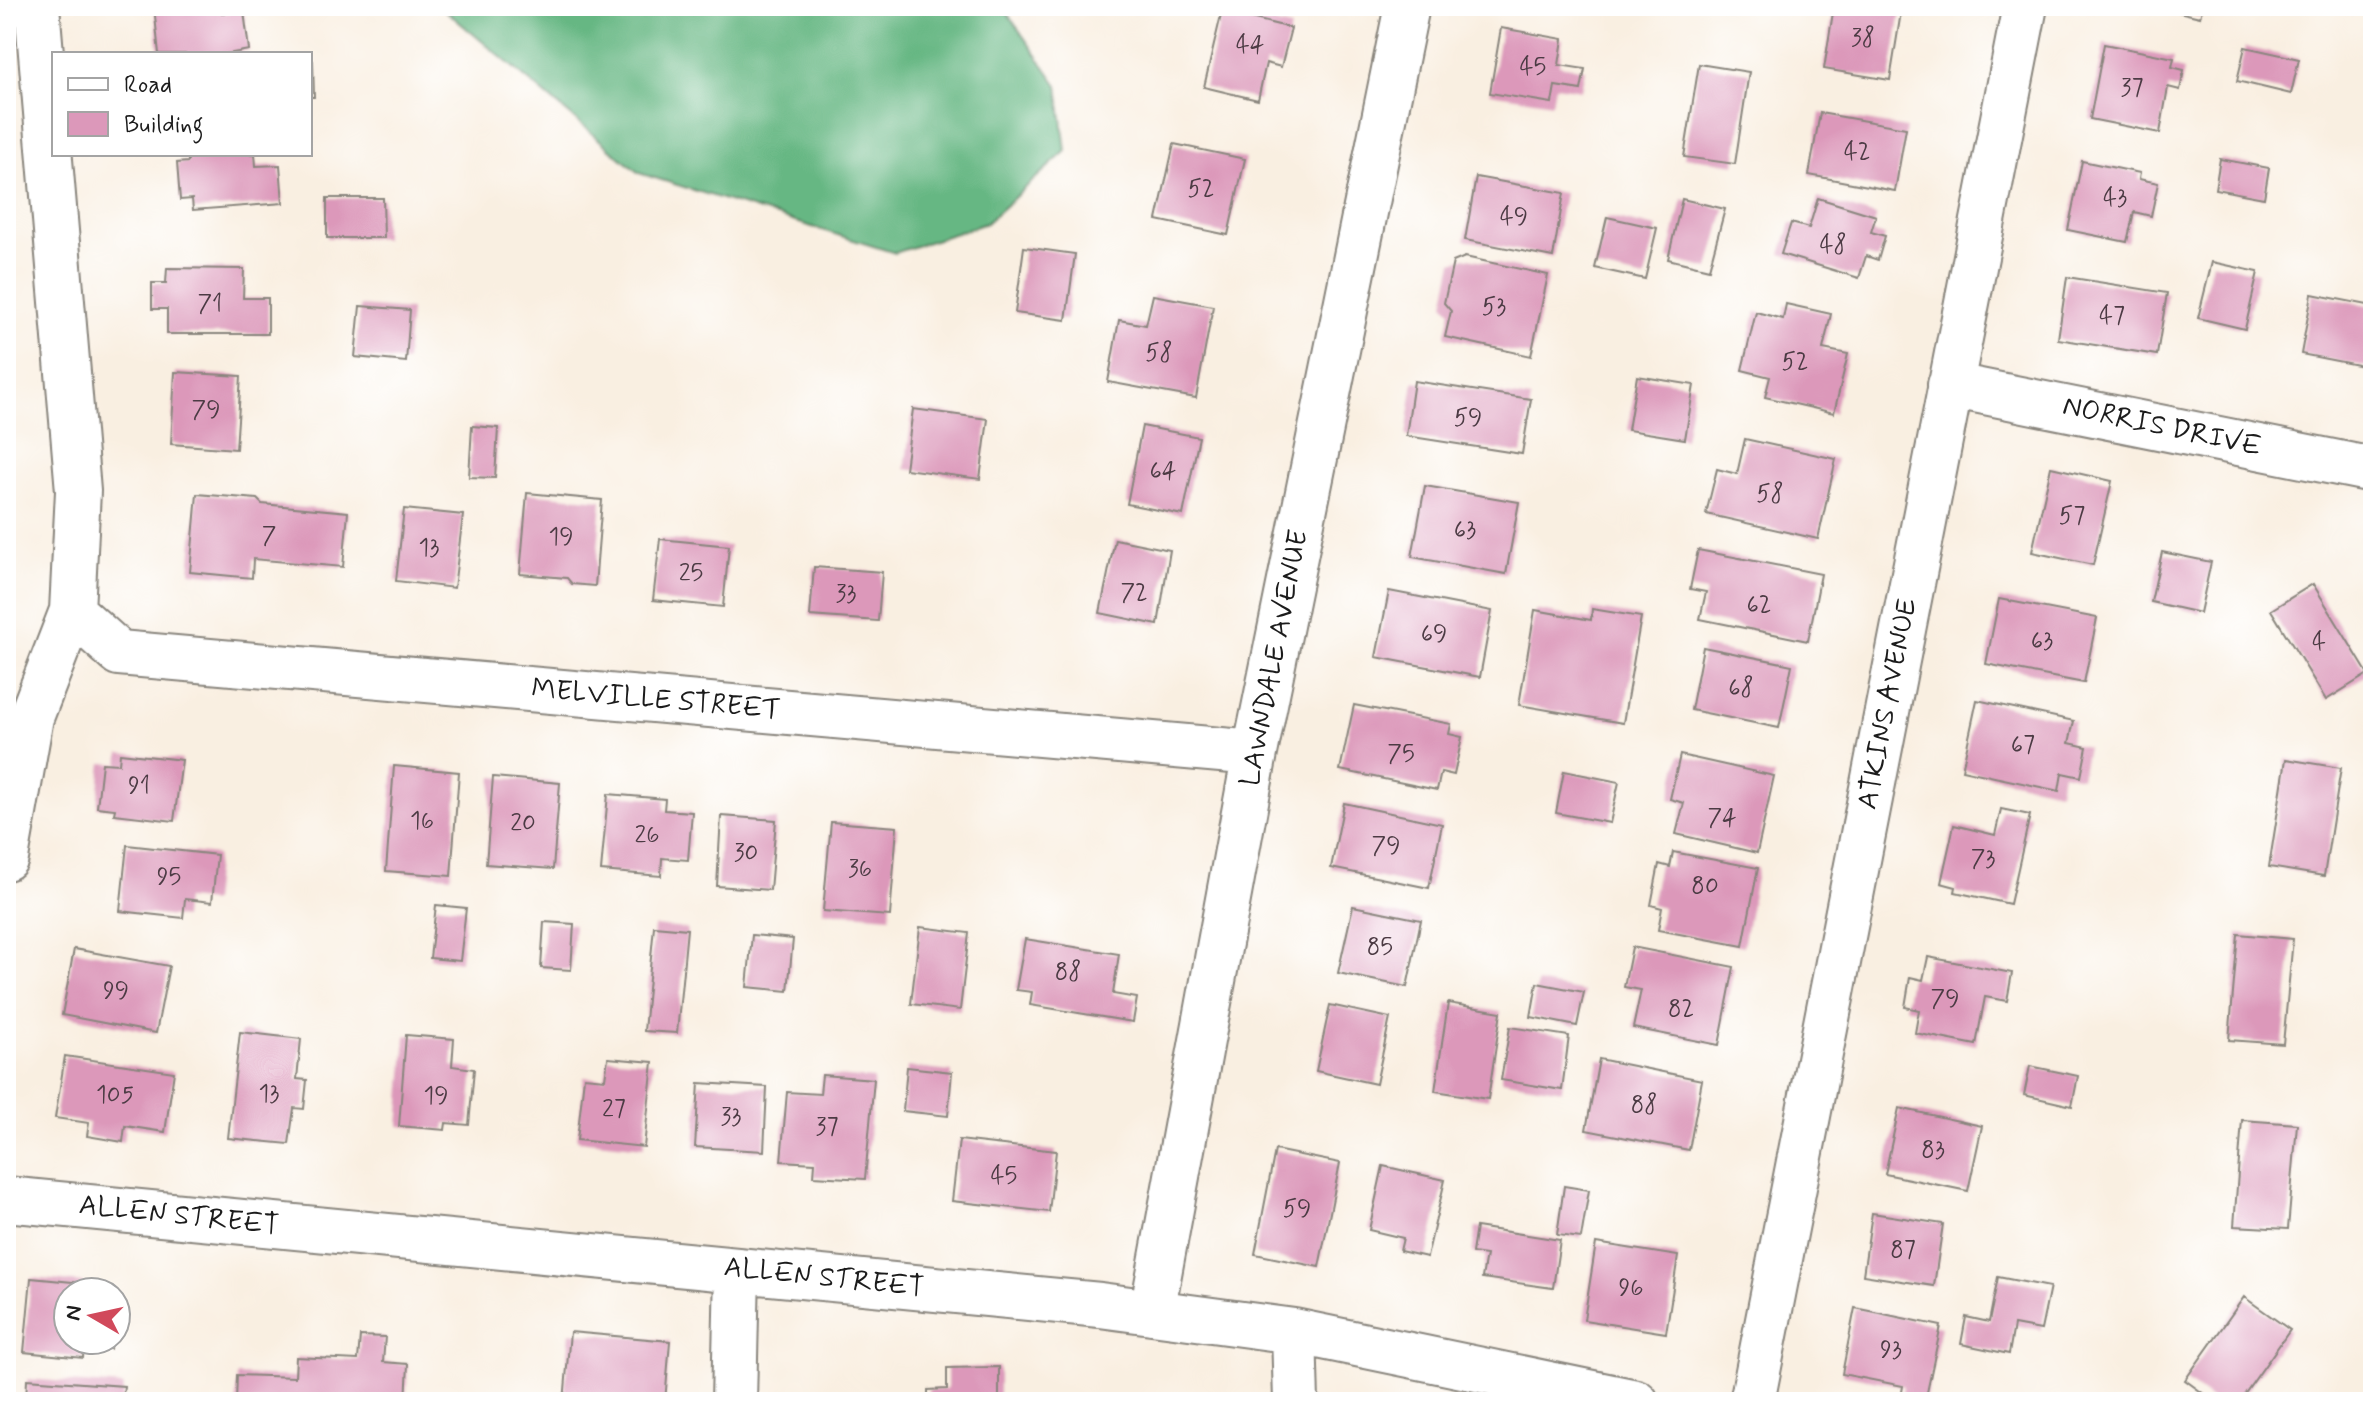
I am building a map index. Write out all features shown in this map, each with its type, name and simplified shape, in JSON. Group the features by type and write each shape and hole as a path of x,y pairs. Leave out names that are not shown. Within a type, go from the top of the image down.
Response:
{"street":[{"path":"6,858 31,717 72,611 78,491 37,6"},
{"name":"LAWNDALE AVENUE","path":"1152,1312 1255,753 1407,6"},
{"name":"ATKINS AVENUE","path":"1752,1402 2025,6"},
{"name":"NORRIS DRIVE","path":"1950,385 2373,470"},
{"name":"MELVILLE STREET","path":"72,611 119,653 1255,753"},
{"name":"ALLEN STREET","path":"6,1199 1152,1312 1294,1331 1636,1402"},
{"path":"734,1402 737,1270"},
{"path":"1294,1331 1296,1402"}],"green space":[{"path":"440,6 1002,6 1058,85 1066,151 986,223 895,253 639,173"}],"building":[{"path":"154,6 221,6 222,13 244,11 249,50 159,52"},
{"path":"1834,6 1902,6 1890,80 1824,69"},
{"path":"2153,6 2203,6 2200,17"},
{"path":"1222,11 1291,28 1281,67 1266,63 1258,100 1204,87"},
{"path":"1501,28 1563,39 1559,65 1585,69 1581,90 1555,86 1552,103 1490,93"},
{"path":"2104,44 2174,58 2172,67 2184,70 2180,90 2168,87 2160,133 2090,119"},
{"path":"2245,47 2299,59 2291,94 2237,81"},
{"path":"312,61 313,61 312,97"},
{"path":"1699,64 1749,72 1735,164 1684,157"},
{"path":"1820,113 1906,128 1895,191 1809,175"},
{"path":"1174,144 1245,159 1228,235 1157,220"},
{"path":"188,156 255,156 256,166 280,165 283,203 193,210 192,199 180,200 177,163 188,162"},
{"path":"2220,159 2269,168 2264,198 2215,189"},
{"path":"2082,161 2140,173 2139,179 2158,183 2151,216 2134,212 2127,242 2068,230"},
{"path":"1476,177 1564,193 1553,257 1465,240"},
{"path":"327,198 383,198 384,238 327,238"},
{"path":"1818,198 1876,216 1871,232 1885,236 1878,260 1866,256 1859,278 1781,254 1791,223 1809,228"},
{"path":"1682,199 1725,209 1709,269 1668,259"},
{"path":"1607,217 1657,228 1645,279 1595,268"},
{"path":"1024,247 1075,254 1066,320 1015,313"},
{"path":"1465,257 1548,275 1531,356 1445,337 1451,311 1444,303 1453,262"},
{"path":"2212,262 2258,272 2245,329 2198,318"},
{"path":"167,268 244,269 243,298 268,298 268,334 167,334 167,309 152,309 152,283 166,283"},
{"path":"2067,277 2167,293 2157,355 2058,339"},
{"path":"2312,294 2373,306 2373,368 2301,354"},
{"path":"1153,295 1213,306 1196,398 1108,382 1119,320 1146,325"},
{"path":"1786,304 1831,314 1823,349 1848,354 1834,413 1765,397 1770,377 1742,370 1756,312 1783,319"},
{"path":"360,306 410,310 406,362 355,357"},
{"path":"175,372 241,376 236,449 171,444"},
{"path":"1637,376 1694,385 1685,439 1628,430"},
{"path":"1414,381 1531,399 1522,454 1406,436"},
{"path":"913,409 988,419 980,479 905,469"},
{"path":"472,426 498,428 495,478 469,477"},
{"path":"1142,426 1199,437 1183,515 1127,504"},
{"path":"1745,439 1836,459 1818,539 1706,514 1717,469 1737,474"},
{"path":"2051,467 2112,481 2093,565 2032,552"},
{"path":"1425,486 1519,502 1506,574 1412,557"},
{"path":"527,493 602,500 595,586 572,584 567,578 520,574"},
{"path":"197,494 348,512 343,567 253,559 252,578 190,572"},
{"path":"404,509 463,515 454,588 396,581"},
{"path":"660,539 729,546 723,607 653,600"},
{"path":"1115,539 1170,550 1158,625 1100,613"},
{"path":"1698,550 1821,574 1808,641 1700,619 1706,592 1690,589"},
{"path":"2162,552 2211,562 2200,613 2151,602"},
{"path":"814,567 882,572 878,621 810,616"},
{"path":"2313,584 2368,674 2326,700 2271,610"},
{"path":"1389,591 1492,611 1480,677 1376,657"},
{"path":"1999,599 2097,618 2084,683 1986,664"},
{"path":"1592,609 1641,617 1623,723 1519,705 1535,610 1591,620"},
{"path":"1703,647 1792,665 1779,728 1691,710"},
{"path":"1977,700 2074,721 2069,743 2087,747 2081,777 2062,773 2059,791 1962,770"},
{"path":"1354,705 1451,724 1449,734 1462,737 1454,775 1441,772 1437,790 1340,770"},
{"path":"120,753 182,760 174,821 114,814 115,809 97,807 102,763 119,764"},
{"path":"1680,755 1774,776 1757,853 1676,834 1684,803 1670,799"},
{"path":"2286,759 2341,768 2324,876 2269,867"},
{"path":"394,766 459,772 451,876 386,871"},
{"path":"1564,771 1619,782 1610,823 1556,813"},
{"path":"493,777 560,783 553,869 486,864"},
{"path":"608,794 665,799 664,810 692,812 688,860 662,858 661,876 601,871"},
{"path":"1344,803 1442,824 1429,888 1331,868"},
{"path":"2001,809 2030,815 2010,904 1955,892 1956,887 1941,883 1954,825 1995,835"},
{"path":"721,816 776,820 770,890 717,886"},
{"path":"831,822 897,827 890,916 823,911"},
{"path":"127,845 217,855 212,902 185,899 183,918 120,911"},
{"path":"1673,852 1758,868 1743,946 1658,930 1662,908 1651,905 1659,864 1670,867"},
{"path":"436,905 466,908 460,961 430,958"},
{"path":"1353,906 1421,920 1407,987 1338,973"},
{"path":"544,922 574,924 571,970 541,968"},
{"path":"654,926 687,929 677,1033 644,1031"},
{"path":"920,927 969,933 960,1010 911,1004"},
{"path":"2238,934 2293,939 2283,1044 2229,1040"},
{"path":"752,935 793,939 788,991 747,987"},
{"path":"1025,939 1119,954 1113,994 1137,998 1133,1022 1030,1005 1032,992 1016,990"},
{"path":"1632,947 1734,967 1719,1045 1633,1028 1641,990 1624,987"},
{"path":"74,949 169,966 156,1033 62,1015"},
{"path":"1928,957 2012,973 2007,1001 1985,997 1976,1045 1915,1033 1919,1010 1905,1007 1910,977 1923,980"},
{"path":"1537,983 1584,992 1577,1026 1531,1017"},
{"path":"1448,1003 1501,1012 1488,1099 1435,1091"},
{"path":"1330,1005 1390,1018 1376,1084 1316,1071"},
{"path":"1510,1027 1569,1036 1562,1090 1501,1080"},
{"path":"240,1032 301,1039 297,1079 307,1080 304,1109 294,1108 289,1144 228,1138"},
{"path":"406,1035 454,1039 452,1066 474,1069 469,1125 446,1123 445,1130 399,1126"},
{"path":"65,1056 174,1072 165,1132 125,1126 123,1142 87,1136 89,1123 55,1118"},
{"path":"608,1058 653,1062 644,1147 577,1140 584,1077 605,1079"},
{"path":"1599,1059 1702,1080 1689,1150 1586,1130"},
{"path":"2030,1066 2078,1076 2072,1106 2024,1095"},
{"path":"907,1067 952,1072 948,1116 903,1111"},
{"path":"822,1075 874,1079 865,1179 814,1176 815,1163 781,1161 787,1092 820,1094"},
{"path":"699,1083 767,1087 764,1151 695,1147"},
{"path":"1899,1108 1982,1126 1968,1191 1885,1174"},
{"path":"2242,1120 2297,1124 2288,1229 2234,1226"},
{"path":"959,1140 1056,1151 1049,1212 952,1201"},
{"path":"1275,1150 1340,1163 1319,1267 1255,1254"},
{"path":"1383,1166 1445,1180 1427,1257 1400,1251 1403,1238 1369,1230"},
{"path":"1564,1186 1589,1190 1581,1238 1557,1235"},
{"path":"1872,1213 1943,1224 1934,1286 1863,1275"},
{"path":"1476,1227 1560,1240 1553,1288 1482,1278 1486,1255 1472,1253"},
{"path":"1596,1243 1678,1256 1666,1333 1584,1320"},
{"path":"1998,1277 2050,1287 2041,1330 2014,1325 2009,1354 1961,1344 1966,1317 1989,1322"},
{"path":"31,1278 52,1280 52,1355 24,1352"},
{"path":"2244,1297 2290,1330 2239,1402 2215,1402 2185,1380"},
{"path":"1855,1308 1941,1326 1925,1402 1901,1398 1903,1386 1842,1374"},
{"path":"570,1332 670,1341 665,1402 564,1402"},
{"path":"360,1336 385,1337 383,1362 408,1364 406,1402 236,1402 237,1375 295,1377 296,1357 358,1360"},
{"path":"999,1367 999,1402 928,1402 928,1390 947,1389 947,1368"},
{"path":"27,1379 124,1386 122,1402 26,1402"}]}
